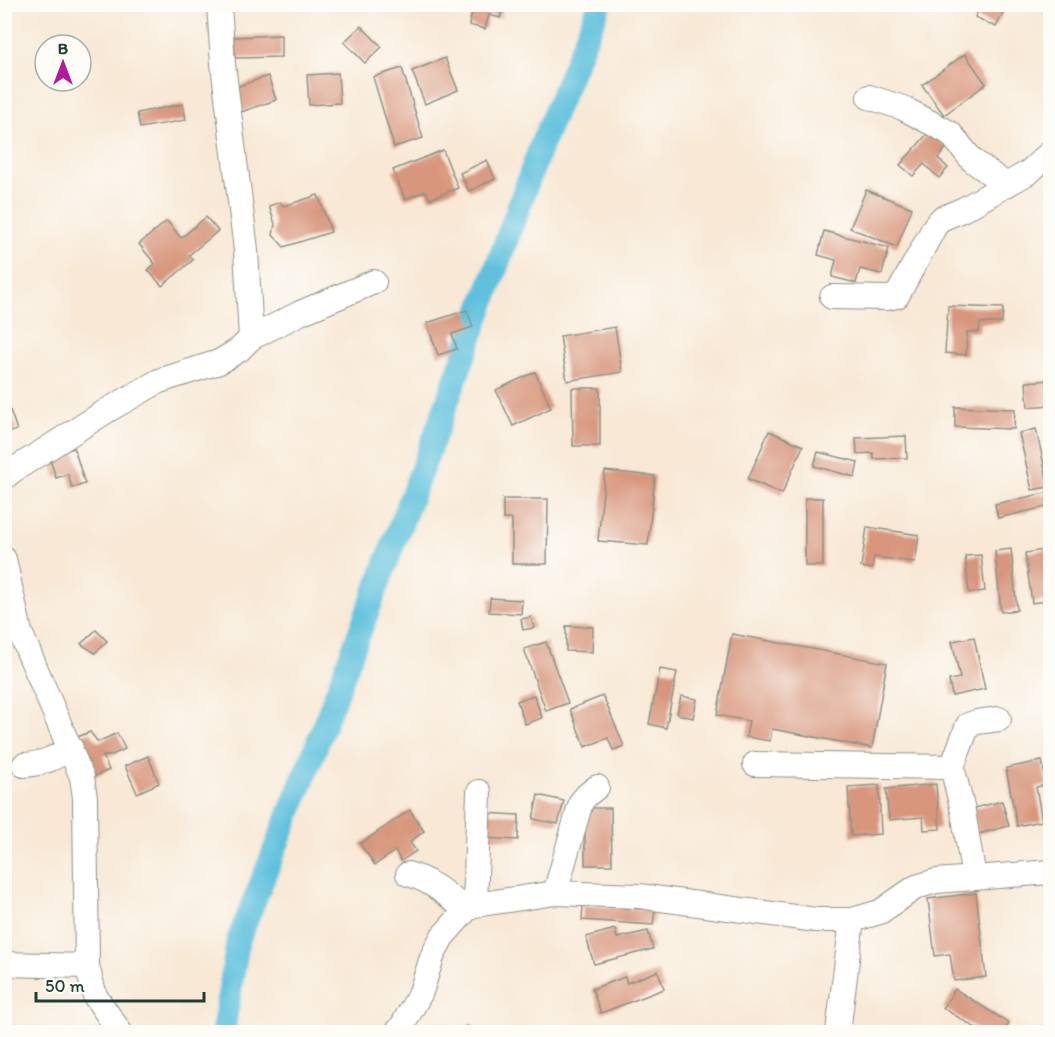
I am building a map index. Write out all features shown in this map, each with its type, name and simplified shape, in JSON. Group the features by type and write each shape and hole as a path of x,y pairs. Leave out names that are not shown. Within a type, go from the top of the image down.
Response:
{"street":[{"path":"219,4 223,64 246,250 251,338"},
{"path":"869,97 903,108 950,133 972,160 1006,185"},
{"path":"832,297 887,298 897,296 941,219 1029,172 1050,153"},
{"path":"4,478 118,404 159,381 219,362 239,350 251,338 300,313 374,282"},
{"path":"4,559 20,632 82,777 85,798 87,966 95,996 120,1032"},
{"path":"974,878 963,811 952,767 968,725 999,719"},
{"path":"24,765 50,760 71,748"},
{"path":"755,764 952,767"},
{"path":"555,893 581,802 597,787"},
{"path":"471,908 479,792"},
{"path":"397,1032 421,992 432,957 442,937 471,908 555,893 639,896 816,920 852,920 880,912 916,887 936,881 1050,872"},
{"path":"408,874 418,876 471,908"},
{"path":"838,1032 852,920"},
{"path":"4,964 87,966"}],"building":[{"path":"458,4 504,4 500,18 489,15 485,29 469,25 472,13 457,8"},
{"path":"981,4 1007,4 996,27 975,17"},
{"path":"361,26 382,47 365,63 344,42"},
{"path":"281,35 281,57 235,58 234,37"},
{"path":"965,54 986,84 944,115 922,85"},
{"path":"445,58 458,90 425,104 412,71"},
{"path":"402,68 423,138 394,147 373,77"},
{"path":"338,73 340,103 309,105 307,75"},
{"path":"268,76 276,100 235,114 227,90"},
{"path":"183,104 186,120 140,128 137,113"},
{"path":"929,132 947,147 938,158 948,168 939,178 924,164 913,176 900,165"},
{"path":"443,150 458,188 430,199 426,191 405,199 393,170"},
{"path":"487,160 495,179 469,191 460,173"},
{"path":"866,190 912,208 897,247 850,228"},
{"path":"318,195 331,232 284,247 273,235 275,224 269,206 280,202 284,206"},
{"path":"206,217 218,231 189,255 193,260 162,286 148,270 155,264 139,244 167,221 181,238"},
{"path":"824,231 889,248 882,274 860,269 856,283 832,277 836,260 818,255"},
{"path":"948,306 1003,308 1002,323 980,323 979,332 967,332 966,355 945,353"},
{"path":"467,310 473,327 452,334 457,349 438,355 427,323"},
{"path":"615,327 622,372 567,381 560,336"},
{"path":"535,372 551,408 513,426 496,390"},
{"path":"1050,380 1050,405 1028,407 1026,382"},
{"path":"572,388 600,388 600,446 573,446"},
{"path":"4,393 17,430 4,434"},
{"path":"955,407 1015,409 1014,429 955,427"},
{"path":"1036,429 1049,487 1032,490 1019,433"},
{"path":"769,431 803,446 782,494 748,479"},
{"path":"906,436 907,458 874,459 873,453 857,454 856,438"},
{"path":"74,448 85,484 72,488 68,474 56,478 49,456"},
{"path":"818,452 858,462 855,477 814,466"},
{"path":"605,471 655,476 648,545 598,541"},
{"path":"1050,492 1050,506 998,518 995,504"},
{"path":"805,498 823,498 823,566 805,566"},
{"path":"503,499 548,499 547,564 512,564 512,519 503,519"},
{"path":"867,527 919,535 915,562 874,557 872,569 861,567"},
{"path":"1011,549 1017,610 1001,612 995,551"},
{"path":"1050,549 1050,600 1032,603 1025,553"},
{"path":"981,555 985,591 969,593 965,556"},
{"path":"490,598 522,600 521,614 489,612"},
{"path":"531,617 534,628 523,630 521,619"},
{"path":"566,626 593,627 592,652 566,651"},
{"path":"96,630 107,641 95,653 81,644"},
{"path":"732,634 887,663 872,748 772,729 770,741 746,737 749,721 717,715"},
{"path":"974,637 985,689 952,696 949,680 960,678 952,641"},
{"path":"546,642 568,703 546,711 524,649"},
{"path":"660,669 677,672 666,728 649,724"},
{"path":"534,695 542,718 525,724 517,701"},
{"path":"603,696 624,746 613,750 608,738 585,747 570,709"},
{"path":"681,696 697,699 693,718 677,714"},
{"path":"90,732 98,742 117,733 125,749 110,756 103,756 109,770 88,779 70,740"},
{"path":"148,756 159,783 137,793 125,766"},
{"path":"1042,761 1047,785 1036,787 1042,821 1017,826 1006,768"},
{"path":"936,784 940,829 924,830 923,817 889,820 886,789"},
{"path":"879,785 881,834 851,836 848,787"},
{"path":"538,795 564,801 558,824 533,819"},
{"path":"1002,801 1009,826 978,834 971,809"},
{"path":"585,808 611,808 612,865 585,865"},
{"path":"410,810 424,831 410,842 416,851 401,861 395,851 375,865 360,844"},
{"path":"486,813 519,815 518,840 485,838"},
{"path":"976,893 986,977 954,981 950,954 935,956 928,899"},
{"path":"583,905 655,910 653,925 582,920"},
{"path":"615,929 617,938 648,931 653,949 594,964 586,937"},
{"path":"658,971 664,989 601,1013 592,989 625,977 627,983"},
{"path":"955,989 1009,1023 1004,1032 982,1032 943,1008"},
{"path":"466,1026 483,1032 463,1032"}],"waterway":[{"path":"223,1032 238,941 312,757 435,435 542,143 600,4"}]}
